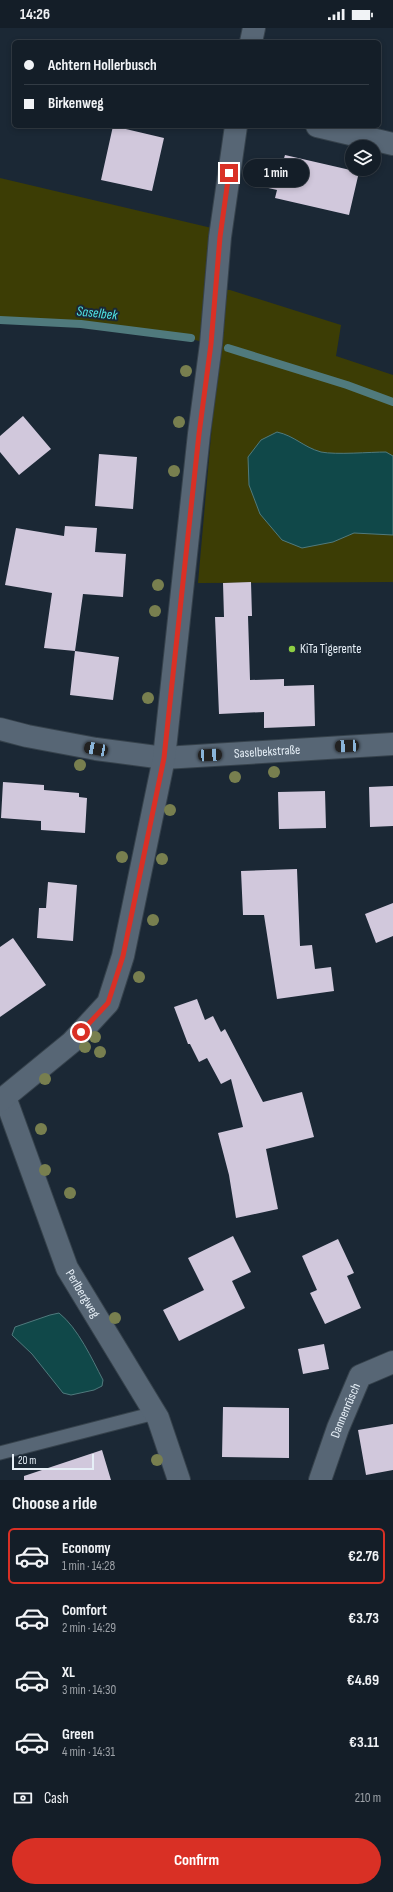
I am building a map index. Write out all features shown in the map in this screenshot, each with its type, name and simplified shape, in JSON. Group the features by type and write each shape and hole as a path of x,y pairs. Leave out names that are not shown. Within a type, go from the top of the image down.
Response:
{"street":[{"path":"251,40 254,28"},
{"path":"3,1099 72,1042 108,1003 123,956 164,758 197,450 211,344 220,237 236,128"},
{"path":"325,128 393,144"},
{"name":"Saselbekstraße","path":"0,729 27,736 96,749 164,758 393,744"},
{"name":"Perlbergweg","path":"3,1099 67,1268 158,1418 179,1480"},
{"name":"Dannenrüsch","path":"320,1480 338,1428 360,1376 393,1362"}],"lane":[{"path":"0,1453 155,1413"}],"shaded area":[{"path":"0,178 216,229 208,289 230,290 341,325 336,356 393,375 393,582 198,583 219,346 192,339 138,330 83,324 0,320"},
{"path":"277,432 289,436 321,452 386,452 393,456 393,535 354,533 333,542 302,548 282,540 260,514 249,485 248,457 261,440"},
{"path":"59,1313 66,1319 84,1344 103,1380 102,1386 94,1390 71,1395 63,1393 32,1354 12,1335 15,1327"}],"building":[{"path":"113,128 122,128 164,138 152,191 101,180"},
{"path":"285,155 345,169 345,176 358,176 349,215 275,198 277,190 264,187 270,162 282,165"},
{"path":"23,416 51,449 19,475 0,452 0,436"},
{"path":"99,454 137,457 133,509 95,506"},
{"path":"65,526 97,528 95,552 126,554 123,597 83,594 75,651 44,648 52,593 5,585 16,528 64,536"},
{"path":"251,582 252,616 248,616 250,680 284,679 284,686 314,685 315,726 264,728 264,712 219,714 215,617 224,617 223,583"},
{"path":"75,651 119,657 113,700 70,695"},
{"path":"3,782 44,785 44,790 79,793 79,797 87,798 85,833 41,830 41,821 1,818"},
{"path":"393,786 393,826 370,827 369,787"},
{"path":"325,791 326,828 279,829 278,792"},
{"path":"297,869 300,946 312,945 315,969 331,967 334,991 277,999 264,915 243,915 241,871"},
{"path":"48,882 77,885 73,941 37,938 39,908 46,908"},
{"path":"393,903 393,936 376,943 365,914"},
{"path":"13,938 46,985 0,1017 0,947"},
{"path":"197,999 205,1020 213,1016 221,1032 225,1029 263,1102 302,1092 314,1137 266,1149 278,1209 236,1218 229,1175 218,1133 243,1127 231,1079 221,1084 207,1058 199,1062 190,1044 188,1044 174,1007"},
{"path":"233,1236 251,1272 232,1281 245,1308 179,1341 163,1310 204,1290 188,1258"},
{"path":"338,1239 354,1273 347,1276 361,1308 325,1324 310,1293 317,1290 302,1256"},
{"path":"324,1344 329,1369 303,1374 298,1349"},
{"path":"223,1407 289,1408 289,1458 222,1457"},
{"path":"393,1424 393,1470 366,1475 358,1430"},
{"path":"102,1450 111,1480 24,1480 24,1476"}],"waterway":[{"name":"Saselbek","path":"0,320 81,324 191,338"},
{"name":"Saselbek","path":"228,348 347,385 393,402"}],"place":[{"name":"KiTa Tigerente","path":"292,649"}],"route":[{"path":"81,1032 108,1003 123,956 164,758 199,434 211,344 220,237 229,173"}]}
